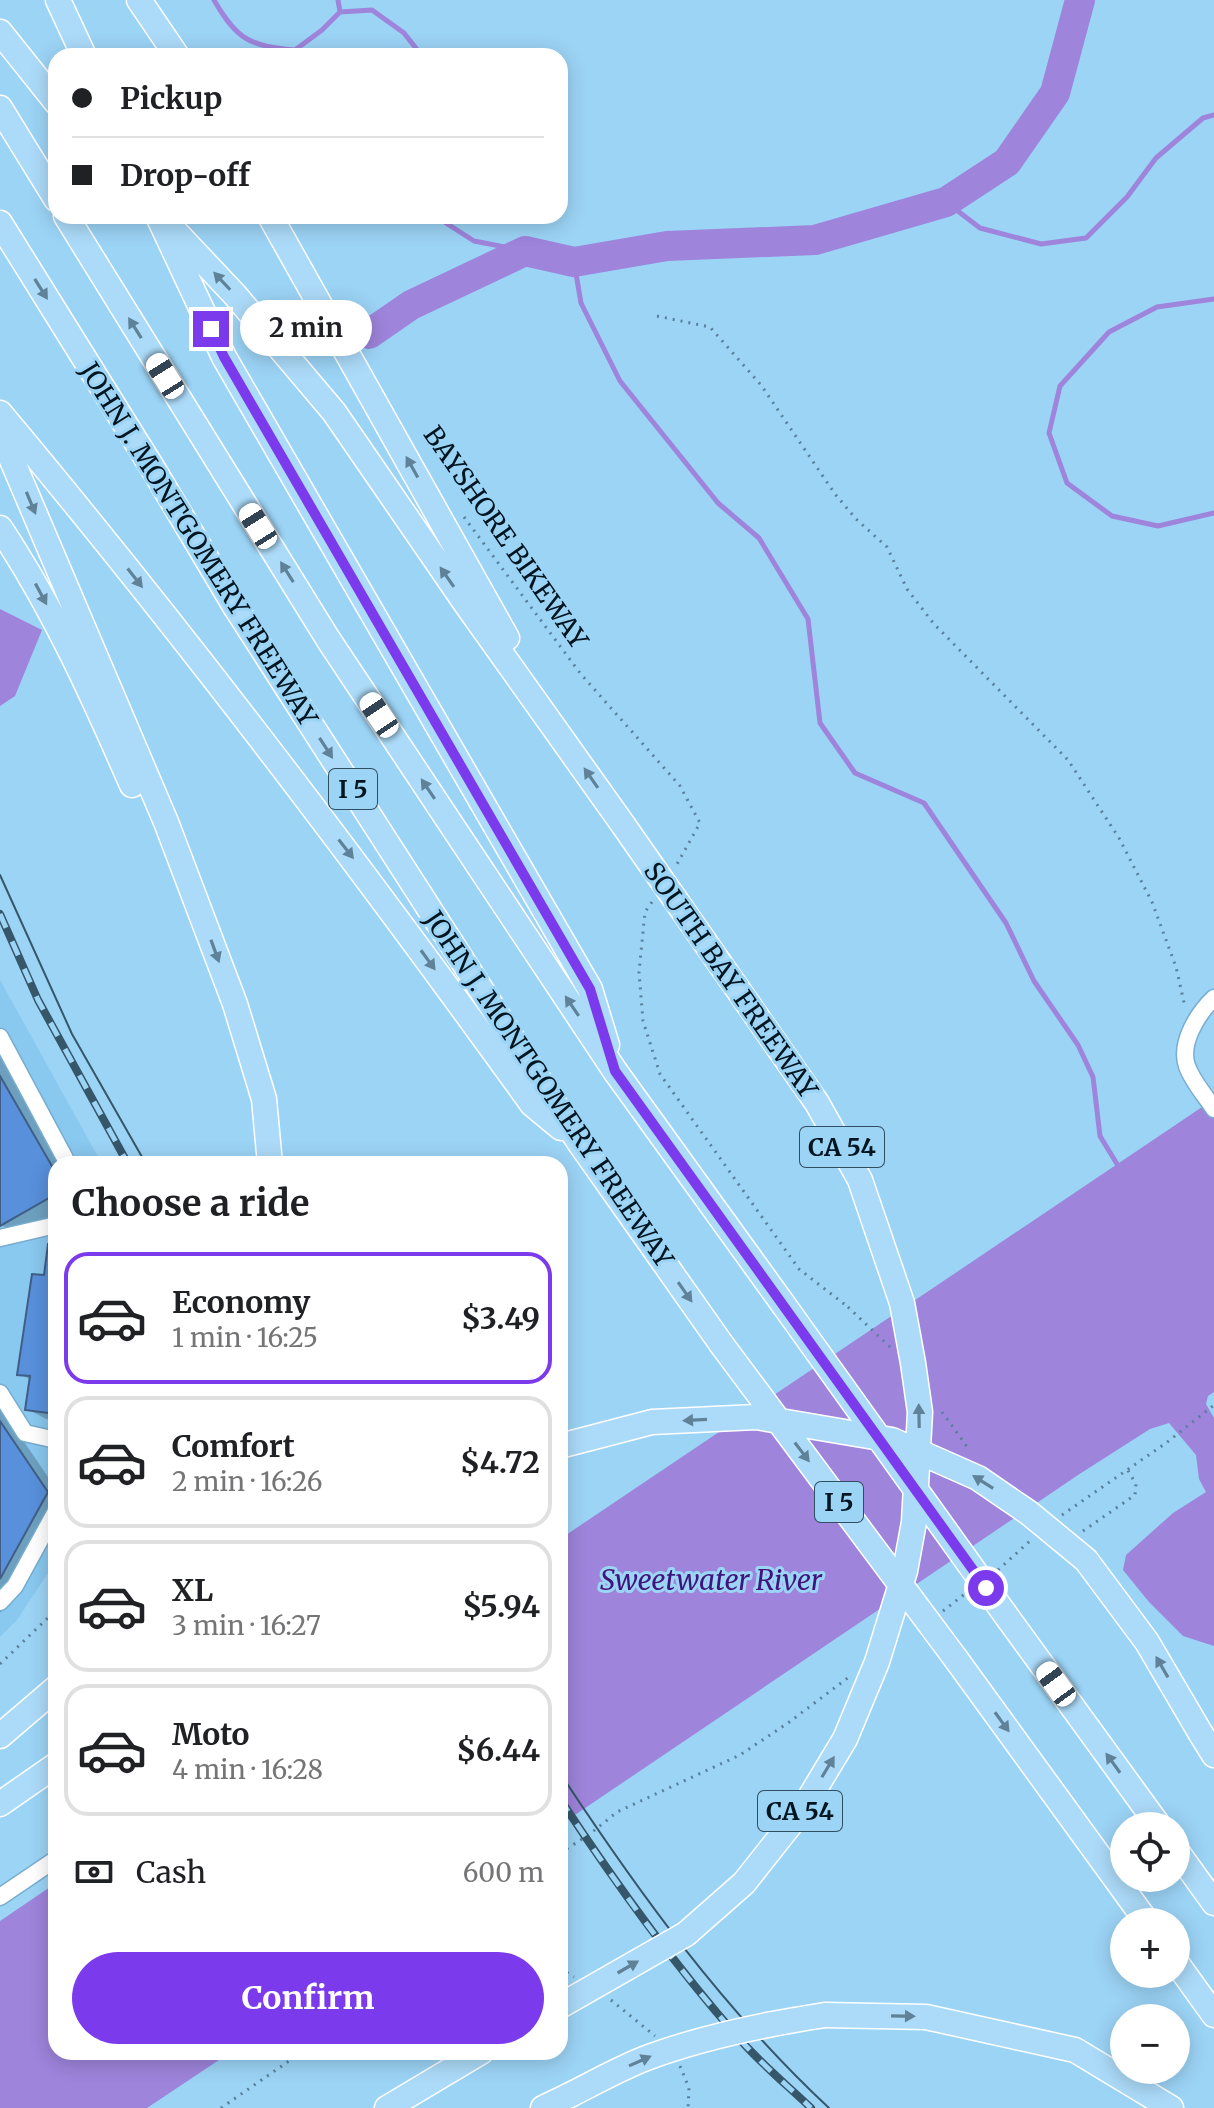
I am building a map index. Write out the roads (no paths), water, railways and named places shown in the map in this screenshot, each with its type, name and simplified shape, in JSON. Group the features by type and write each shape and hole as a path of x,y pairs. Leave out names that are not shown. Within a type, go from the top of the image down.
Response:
{"highway":[{"path":"58,0 80,48"},
{"path":"139,0 172,48"},
{"path":"0,32 48,92"},
{"path":"0,108 48,186"},
{"name":"JOHN J. MONTGOMERY FREEWAY","path":"0,223 236,608 579,1142 722,1345 1137,1908"},
{"name":"I 5","path":"71,224 328,639 615,1071 1149,1812"},
{"path":"163,224 224,357 590,989 615,1071"},
{"path":"167,224 235,295 334,412 558,731"},
{"path":"274,224 558,731"},
{"path":"0,413 87,516 383,896 532,1104 579,1142"},
{"path":"0,432 195,898 235,1004 264,1099 269,1156"},
{"path":"0,528 29,571 78,663 151,826 195,898"},
{"name":"SOUTH BAY FREEWAY","path":"558,731 817,1103 860,1180 902,1303 920,1412 914,1522 905,1571 877,1662 845,1739 804,1807 744,1883 686,1934 568,2001"},
{"path":"568,1444 652,1422 756,1417 892,1440 978,1478 1029,1513 1086,1560 1147,1642 1208,1744"},
{"path":"0,1736 48,1695"},
{"path":"0,1804 48,1771"},
{"path":"1190,1870 1214,1903"},
{"path":"1190,1982 1214,2015"},
{"path":"543,2108 648,2057 761,2025 825,2015 926,2017 1075,2050 1171,2108"},
{"path":"387,2108 468,2060"}],"lane":[{"path":"1214,998 1204,1007 1189,1031 1185,1063 1214,1109"},
{"path":"0,1037 64,1156"},
{"path":"0,1238 48,1227"},
{"path":"0,1393 25,1433 48,1438"},
{"path":"0,1602 15,1586 48,1526"},
{"path":"0,1897 48,1864"}],"water":[{"path":"0,609 42,630 15,696 0,706"},
{"name":"Sweetwater River","path":"1214,1099 1214,1392 1208,1396 1206,1404 1214,1418 1214,1646 1183,1636 1123,1570 1126,1555 1173,1513 1206,1492 1199,1479 1196,1455 1169,1423 1150,1429 1078,1475 568,1820 568,1534"},
{"path":"48,1888 48,2060 219,2060 147,2108 0,2108 0,1921"}],"waterway":[{"path":"214,0 230,24 246,38 281,48"},
{"path":"338,0 340,12"},
{"path":"369,334 411,305 525,251 574,262 667,246 815,240 946,202 1007,162 1055,93 1080,0"},
{"path":"298,48 340,12 372,10 404,33 416,48"},
{"path":"946,202 980,228 1041,244 1086,238 1127,197 1156,158 1203,118 1214,115"},
{"path":"448,224 474,241 525,251"},
{"path":"574,262 581,303 620,381 718,503 759,538 808,619 820,723 855,773 924,803 1006,923 1034,981 1078,1045 1093,1077 1100,1136 1117,1164"},
{"path":"1214,299 1157,307 1109,332 1060,386 1049,433 1067,483 1112,516 1158,526 1214,513"}],"tram line":[{"path":"0,875 72,1034 141,1156"},
{"path":"568,1785 684,1948 753,2031 829,2108"}],"railway":[{"path":"0,914 38,1000 124,1156"},
{"path":"568,1811 694,1986 752,2052 811,2108"}]}
